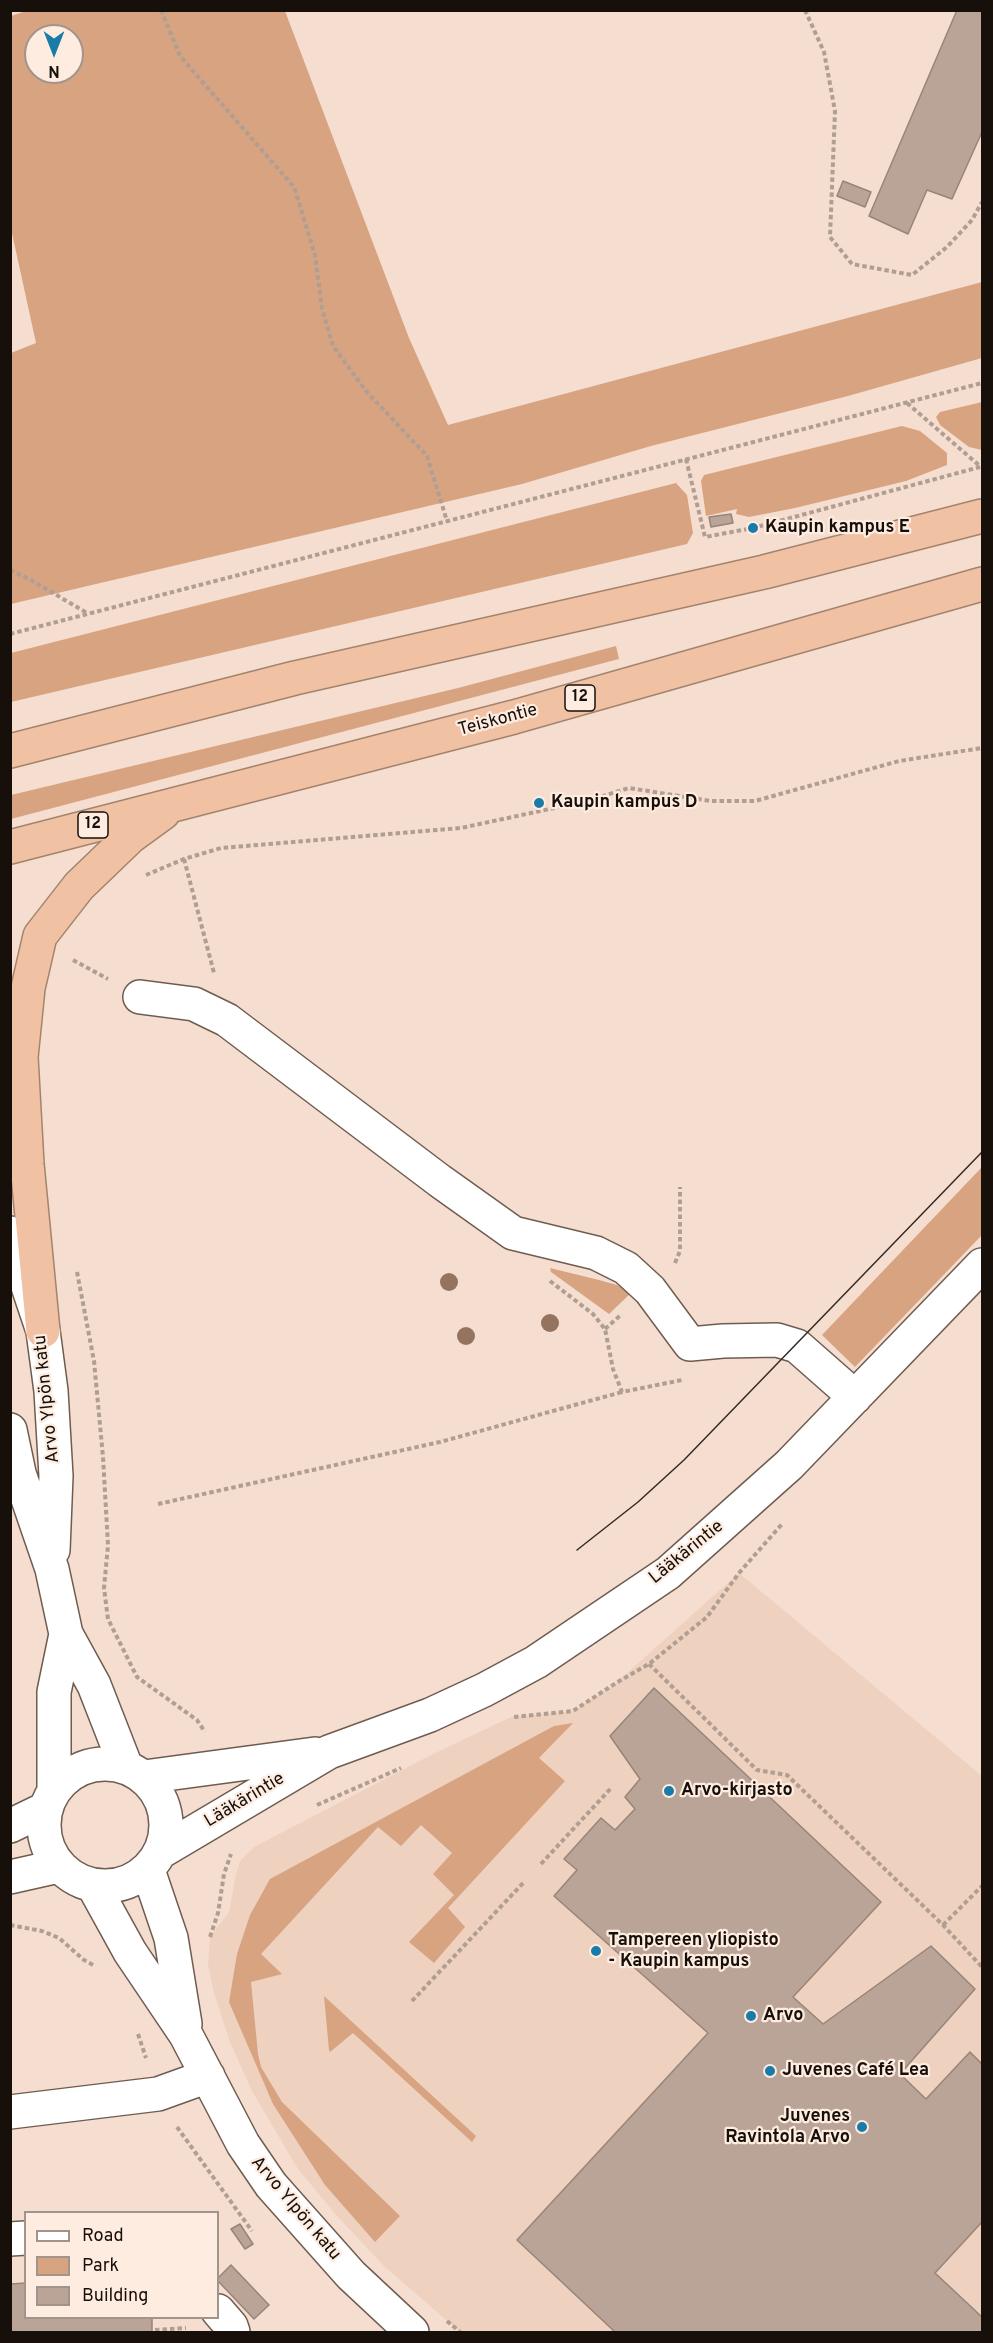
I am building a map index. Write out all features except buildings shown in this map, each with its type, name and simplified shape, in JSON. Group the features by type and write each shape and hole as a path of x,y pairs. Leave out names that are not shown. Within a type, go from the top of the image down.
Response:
{"highway":[{"path":"10,751 295,678 764,572 982,516"},
{"name":"Teiskontie","path":"10,847 514,717 982,584"},
{"path":"43,1331 27,1164 21,1056 28,988 40,936 79,886 130,837 176,803"}],"street":[{"path":"140,997 194,1004 227,1020 421,1168 513,1233 596,1253 626,1268 650,1290 690,1344 777,1340 796,1346 855,1397"},
{"name":"Arvo Ylpön katu","path":"10,1233 43,1331 51,1391 56,1476 52,1569"},
{"name":"Lääkärintie","path":"155,1861 329,1752 430,1715 536,1662 668,1573 789,1465 982,1265"},
{"name":"Arvo Ylpön katu","path":"10,1430 19,1473 52,1569 66,1634 94,1685 135,1772"},
{"name":"Arvo Ylpön katu","path":"50,1800 54,1692 66,1634"},
{"name":"Lääkärintie","path":"135,1772 329,1752"},
{"path":"10,1826 50,1800 68,1776 86,1766 106,1763 135,1772 157,1792 165,1811 167,1831 155,1861 129,1882 111,1887 75,1880 59,1866 48,1849 44,1829 50,1800"},
{"name":"Arvo Ylpön katu","path":"155,1861 171,1938 186,2035"},
{"path":"10,1877 59,1866"},
{"name":"Arvo Ylpön katu","path":"93,1885 130,1952 186,2035 243,2144 271,2185 351,2275 412,2332"},
{"path":"10,2112 158,2094 208,2076"},
{"path":"219,2311 233,2332"}],"path":[{"path":"161,10 180,56 294,187 315,255 322,309 333,346 366,391 427,456 447,521"},
{"path":"805,10 824,52 835,111 830,237 852,264 912,275 946,247 972,220 982,202"},
{"path":"10,634 982,383"},
{"path":"907,403 981,467"},
{"path":"686,459 705,537 753,528 981,467"},
{"path":"10,570 88,614"},
{"path":"144,876 184,859 221,849 461,828 587,801 629,788 711,801 755,801 899,762 982,748"},
{"path":"184,859 227,1020"},
{"path":"69,958 140,997"},
{"path":"158,1504 440,1442 622,1392"},
{"path":"649,1664 757,1770 788,1775 943,1925 982,1967"},
{"path":"540,1864 612,1786"},
{"path":"412,2001 525,1881"},
{"path":"943,1925 982,1886"},
{"path":"10,1925 42,1931 59,1938 84,1960 100,1968"},
{"path":"209,1946 210,1937"},
{"path":"445,2319 460,2332"}],"shaded area":[{"name":"Tampereen yliopisto - Kaupin kampus","path":"739,1573 982,1776 982,2332 460,2332 385,2267 338,2217 298,2169 252,2091 230,2042 214,1993 208,1965 210,1937 229,1912 241,1860 254,1847 433,1754 511,1717 573,1711 616,1683"}],"green space":[{"path":"26,11 285,11 409,338 448,425 982,282 982,358 848,396 651,446 522,484 11,604 11,353 36,343 10,224 11,16"},
{"path":"982,402 982,450 969,447 940,425 936,417 940,412"},
{"path":"902,426 920,431 947,453 947,465 906,481 795,508 749,517 736,514 737,509 706,516 701,481 704,475"},
{"path":"676,483 687,495 693,533 687,544 11,702 11,653"},
{"path":"616,646 619,659 11,819 11,795 458,688"},
{"path":"982,1167 982,1235 855,1367 822,1335"},
{"path":"550,1268 617,1285 631,1293 609,1314 551,1272"},
{"path":"573,1723 539,1758 565,1781 448,1908 465,1927 434,1963 409,1942 454,1895 433,1874 452,1853 421,1825 401,1846 378,1827 261,1954 282,1974 251,1982 261,2067 282,2102 400,2216 375,2242 325,2185 273,2104 229,2002 237,1954 250,1915 270,1879 554,1726"},
{"path":"324,1996 476,2136 472,2142 353,2033 330,2052"}],"tram line":[{"path":"577,1550 638,1502 684,1460 982,1152"}],"place":[{"name":"Kaupin kampus E","path":"753,528"},
{"name":"Kaupin kampus D","path":"539,803"},
{"name":"Arvo-kirjasto","path":"669,1791"},
{"name":"Tampereen yliopisto - Kaupin kampus","path":"596,1951"},
{"name":"Arvo","path":"751,2016"},
{"name":"Juvenes Café Lea","path":"770,2071"},
{"name":"Juvenes Ravintola Arvo","path":"862,2127"}]}
